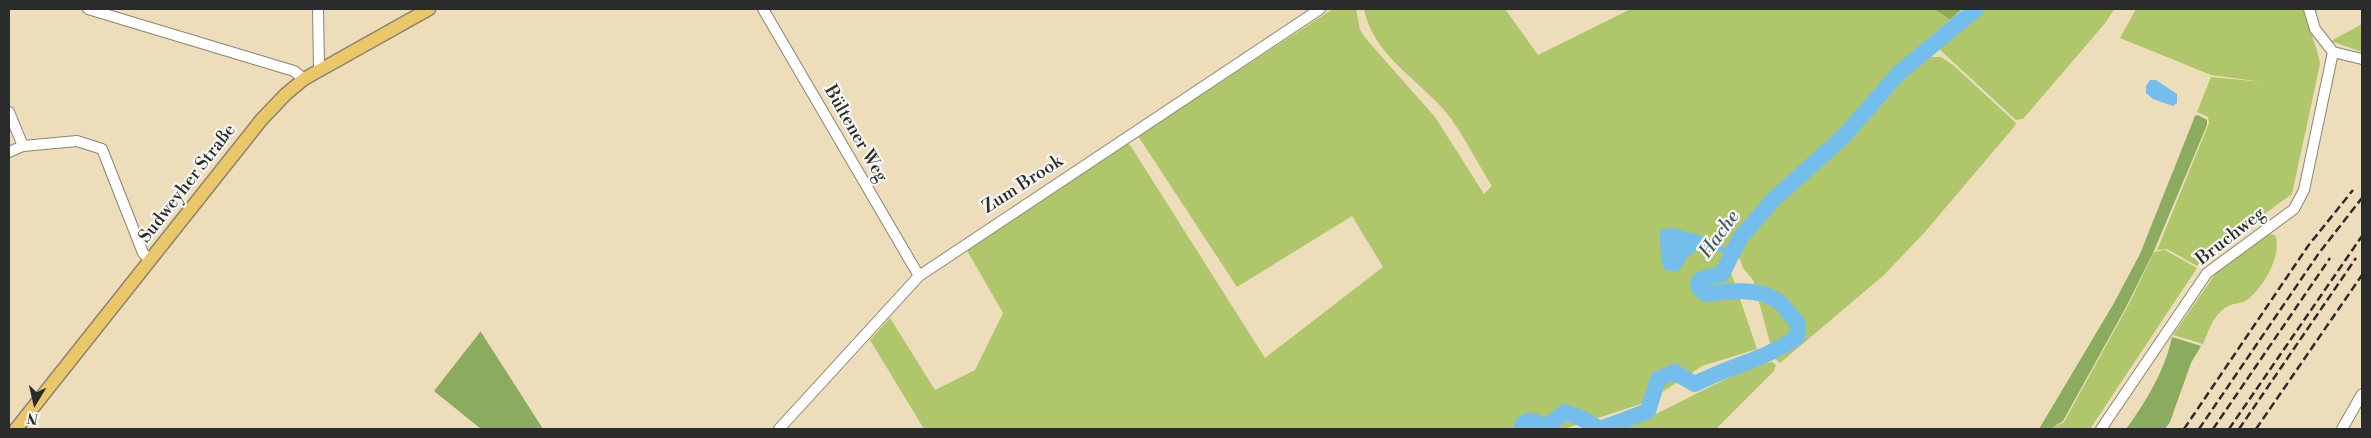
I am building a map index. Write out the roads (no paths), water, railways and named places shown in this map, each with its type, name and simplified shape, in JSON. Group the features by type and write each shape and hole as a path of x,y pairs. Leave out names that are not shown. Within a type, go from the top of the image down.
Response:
{"main road":[{"name":"Sudweyher Straße","path":"16,429 262,119 286,94 304,79 319,70 430,9"}],"street":[{"path":"88,9 294,71 304,79"},
{"path":"318,9 319,70"},
{"name":"Bültener Weg","path":"763,9 919,276"},
{"name":"Zum Brook","path":"779,429 919,276 1320,9"},
{"path":"2309,9 2315,29 2333,52 2362,59"},
{"name":"Bruchweg","path":"2101,429 2208,273 2294,209 2304,190 2333,52"},
{"path":"9,112 23,146"},
{"path":"9,152 23,146 77,141 102,149 143,253 150,260"},
{"path":"2342,429 2362,394"}],"water":[{"path":"2150,80 2156,80 2177,94 2177,103 2173,106 2153,99 2146,93 2146,86"},
{"path":"1672,228 1699,235 1713,243 1730,249 1740,238 1732,257 1714,250 1698,250 1687,258 1678,272 1665,270 1661,260 1660,230"}],"waterway":[{"name":"Hache","path":"1521,429 1523,424 1531,421 1546,427 1565,412 1579,417 1600,429 1648,411 1658,379 1674,372 1695,384 1772,352 1797,337 1797,322 1781,303 1771,297 1744,291 1706,294 1699,288 1698,283 1701,279 1722,274 1740,238 1774,199 1844,136 1899,73 1976,9"}],"railway":[{"path":"2184,429 2308,246 2353,190"},
{"path":"2199,429 2319,253 2362,198"},
{"path":"2229,429 2362,236"},
{"path":"2213,429 2330,258"},
{"path":"2239,429 2356,258"},
{"path":"2256,429 2362,275"}]}
